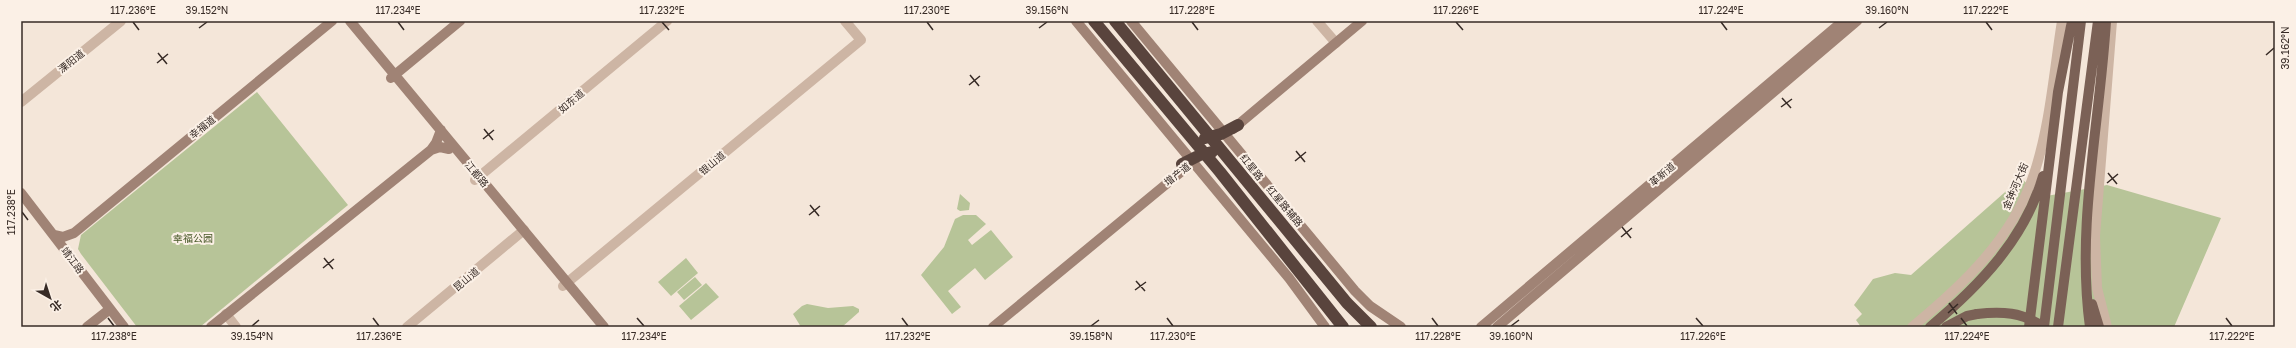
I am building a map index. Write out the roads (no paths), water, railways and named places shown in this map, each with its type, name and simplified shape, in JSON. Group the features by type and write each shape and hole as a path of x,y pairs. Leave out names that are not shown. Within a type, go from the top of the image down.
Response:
{"highway":[{"path":"1094,21 1203,149 1343,327"},
{"path":"1115,21 1201,123 1203,149"},
{"path":"1189,134 1192,147 1203,149 1236,123"},
{"name":"红星路","path":"1203,149 1221,154 1232,162 1347,303 1371,327"}],"main road":[{"path":"2029,327 2053,134 2072,21"},
{"path":"1946,327 1967,316 1993,312 2015,314 2043,327 2081,21"},
{"path":"2058,327 2098,21"},
{"path":"2090,327 2086,262 2086,218 2106,21"},
{"path":"1930,327 1981,279 2015,239 2032,206 2040,186 2053,134"},
{"path":"2086,262 2093,309 2099,327"}],"street":[{"name":"溧阳道","path":"21,102 121,21"},
{"name":"幸福道","path":"74,233 331,21"},
{"name":"江都路","path":"344,21 395,72"},
{"name":"江都路","path":"350,21 395,72 401,86 477,178 604,327"},
{"path":"395,72 454,21"},
{"path":"395,72 460,21"},
{"name":"如东道","path":"477,178 667,21"},
{"name":"银山道","path":"566,284 861,40 845,21"},
{"name":"红星路辅路","path":"1076,21 1203,149 1370,306 1401,327"},
{"name":"红星路辅路","path":"1131,21 1203,149 1289,278 1325,327"},
{"path":"1317,21 1334,41"},
{"path":"1334,41 1354,21"},
{"path":"1236,123 1334,41 1362,21"},
{"name":"革新道","path":"1481,327 1843,21"},
{"name":"革新道","path":"1497,327 1857,21"},
{"name":"金钟河大街","path":"1914,325 1985,258 2002,238 2025,196 2040,153 2062,21"},
{"path":"2107,327 2097,288 2095,236 2112,21"},
{"name":"江都路","path":"440,133 449,149 477,178"},
{"path":"211,327 431,150 440,133"},
{"path":"431,150 440,148 449,149"},
{"name":"增产道","path":"986,327 1203,149"},
{"name":"增产道","path":"993,327 1203,149"},
{"name":"靖江路","path":"21,193 54,235 110,316 124,327"},
{"name":"靖江路","path":"21,198 68,256"},
{"name":"昆山道","path":"407,327 522,232"},
{"path":"54,235 63,237 74,233"},
{"path":"68,256 68,245 74,233"},
{"name":"江都路","path":"566,284 597,327"},
{"path":"226,314 236,327"},
{"path":"87,327 110,316"},
{"path":"91,327 110,316"}],"park label":[{"name":"幸福公园","path":"193,238"}]}
